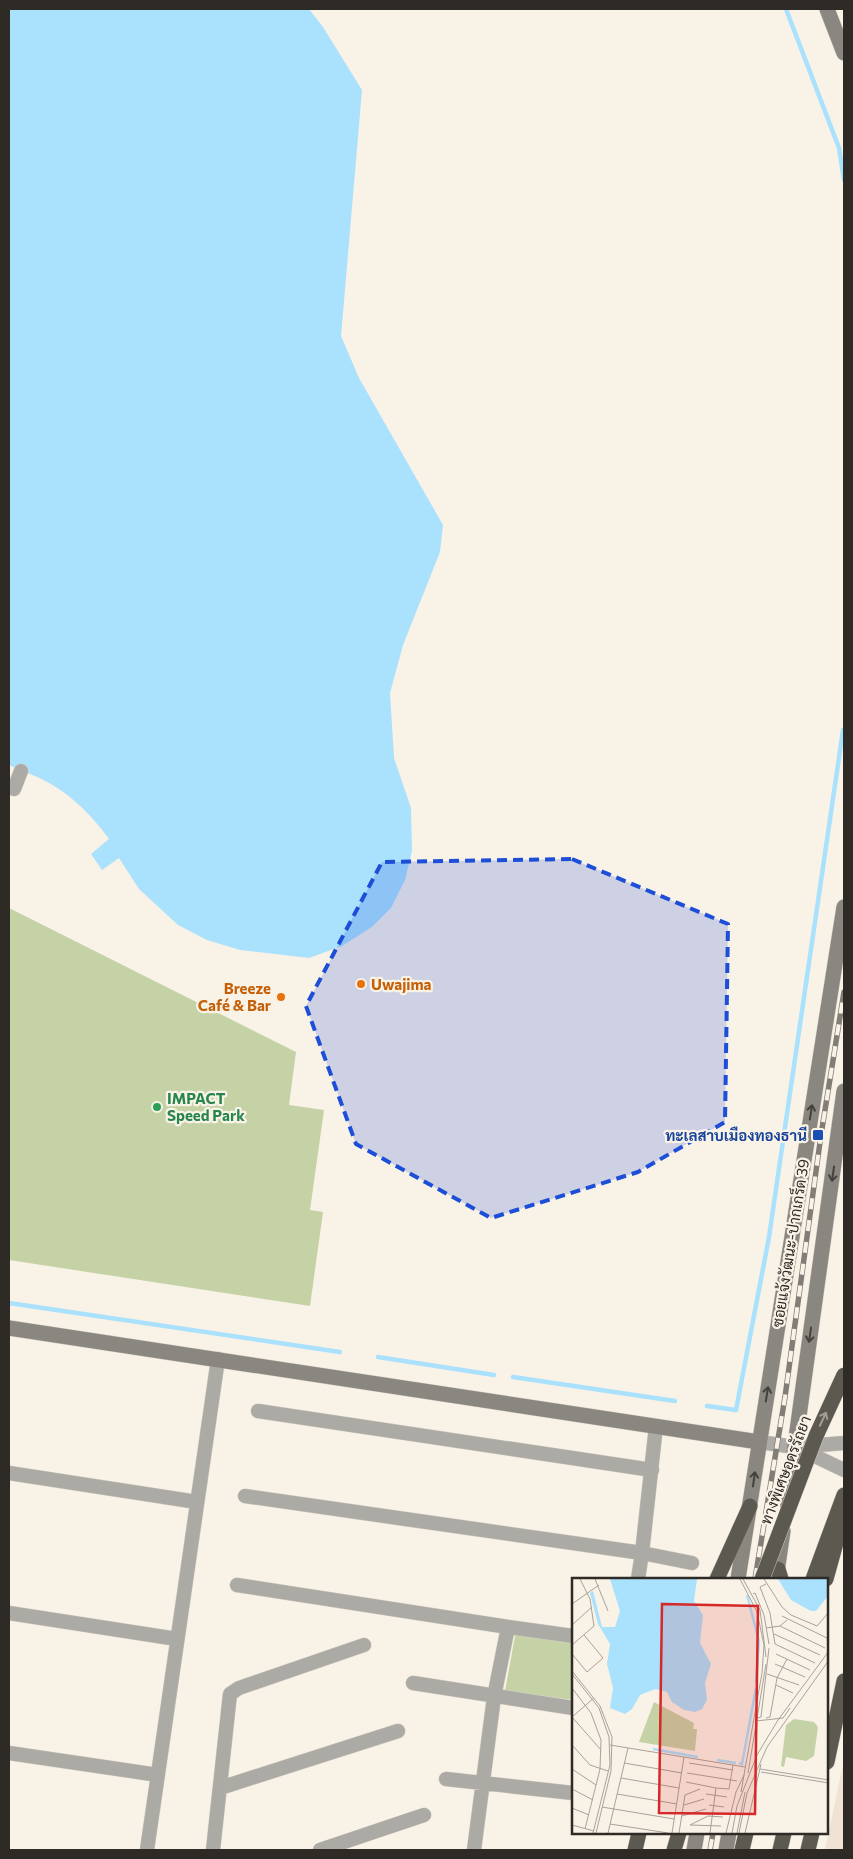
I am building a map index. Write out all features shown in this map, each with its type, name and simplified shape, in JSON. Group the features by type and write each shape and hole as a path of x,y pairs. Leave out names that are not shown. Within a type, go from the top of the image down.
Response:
{"highway":[{"name":"ทางพิเศษอุดรรัถยา","path":"762,1578 816,1436 844,1375"},
{"path":"814,1578 844,1495"},
{"path":"717,1578 750,1506"},
{"path":"826,1578 836,1543 844,1526"},
{"path":"828,1757 844,1681"},
{"path":"635,1850 638,1834"},
{"path":"674,1850 679,1834"},
{"path":"681,1850 684,1834"},
{"path":"742,1850 746,1834"},
{"path":"780,1850 784,1834"},
{"path":"808,1850 812,1834"}],"main road":[{"path":"827,9 844,53"},
{"name":"ซอยแจ้งวัฒนะ-ปากเกร็ด 39","path":"738,1578 844,907"},
{"name":"ซอยแจ้งวัฒนะ-ปากเกร็ด 39","path":"778,1576 844,1091"},
{"path":"9,1328 759,1442"},
{"path":"694,1850 697,1834"},
{"path":"726,1850 729,1834"}],"street":[{"path":"14,789 21,771"},
{"path":"146,1850 218,1360"},
{"path":"258,1411 652,1470"},
{"path":"638,1578 656,1426"},
{"path":"759,1442 795,1447 844,1443"},
{"path":"795,1447 844,1470"},
{"path":"9,1473 197,1502"},
{"path":"245,1496 642,1553 692,1563"},
{"path":"237,1585 572,1636"},
{"path":"9,1613 177,1639"},
{"path":"474,1850 494,1697 508,1627"},
{"path":"213,1850 230,1694 239,1688 364,1645"},
{"path":"413,1683 572,1708"},
{"path":"220,1788 398,1731"},
{"path":"9,1753 158,1775"},
{"path":"446,1779 572,1793"},
{"path":"320,1850 424,1815"}],"highlighted area":[{"path":"572,859 728,924 725,1122 638,1172 491,1218 356,1144 306,1006 382,862"}],"shaded area":[{"path":"844,1760 844,1850 825,1850"}],"green space":[{"name":"IMPACT Speed Park","path":"9,908 296,1052 289,1105 324,1110 310,1210 323,1212 310,1306 9,1260"},
{"path":"517,1625 572,1632 572,1700 505,1691"}],"water":[{"path":"9,9 309,9 323,27 362,90 341,336 359,378 443,525 440,552 403,645 390,693 394,758 411,808 412,851 405,880 391,908 372,927 342,946 309,958 240,950 207,940 178,925 139,889 119,858 102,870 91,854 109,839 82,808 58,788 9,765"}],"waterway":[{"path":"786,9 839,148 844,180"},
{"path":"707,1406 736,1410 769,1237 843,730"},
{"path":"9,1303 340,1352"},
{"path":"378,1357 494,1375"},
{"path":"513,1377 675,1401"}],"railway":[{"path":"755,1578 785,1397 821,1135 844,992"},
{"path":"710,1850 713,1834"}],"place":[{"name":"Uwajima","path":"361,984"},
{"name":"Breeze Café & Bar","path":"281,997"},
{"name":"IMPACT Speed Park","path":"157,1107"},
{"name":"ทะเลสาบเมืองทองธานี","path":"818,1135"}]}
